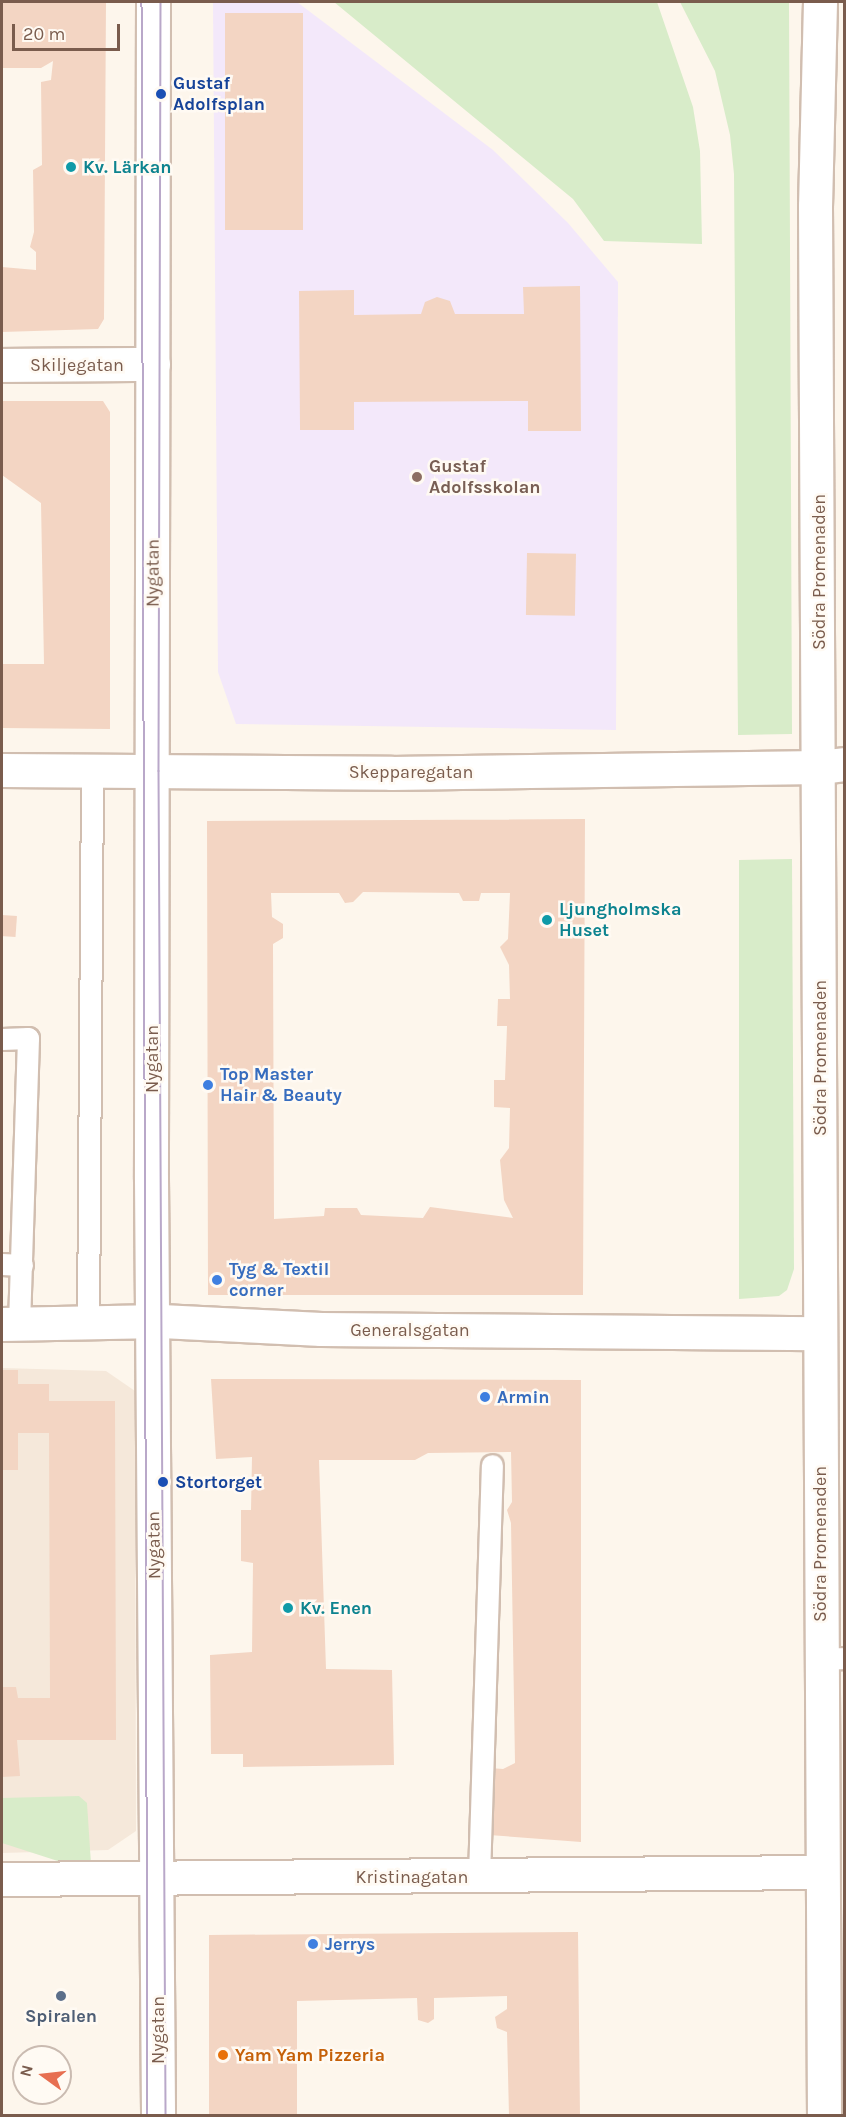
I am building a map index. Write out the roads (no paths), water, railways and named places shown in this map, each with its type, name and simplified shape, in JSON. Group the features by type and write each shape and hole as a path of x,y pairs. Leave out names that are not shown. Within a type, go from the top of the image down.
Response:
{"street":[{"name":"Nygatan","path":"153,2 152,1321 158,2115"},
{"name":"Södra Promenaden","path":"820,2 815,172 832,765 819,1334 832,1659 822,1872 824,2115"},
{"name":"Skiljegatan","path":"2,365 153,364"},
{"name":"Skepparegatan","path":"2,770 391,773 832,765"},
{"name":"Generalsgatan","path":"10,1324 152,1321 321,1329 819,1334"},
{"name":"Kristinagatan","path":"2,1879 822,1872"}],"lane":[{"path":"88,1323 92,771"},
{"path":"2,1039 28,1038 10,1324"},
{"path":"479,1876 492,1465"}],"tram line":[{"path":"142,2 148,2116"},
{"path":"161,2 159,771 166,2116"}],"place":[{"name":"Gustaf Adolfsplan","path":"161,94"},
{"name":"Kv. Lärkan","path":"71,167"},
{"name":"Gustaf Adolfsskolan","path":"417,477"},
{"name":"Ljungholmska Huset","path":"547,920"},
{"name":"Top Master Hair & Beauty","path":"208,1085"},
{"name":"Tyg & Textil corner","path":"217,1280"},
{"name":"Armin","path":"485,1397"},
{"name":"Stortorget","path":"163,1482"},
{"name":"Kv. Enen","path":"288,1608"},
{"name":"Jerrys","path":"313,1944"},
{"name":"Spiralen","path":"61,1996"},
{"name":"Yam Yam Pizzeria","path":"223,2055"}]}
